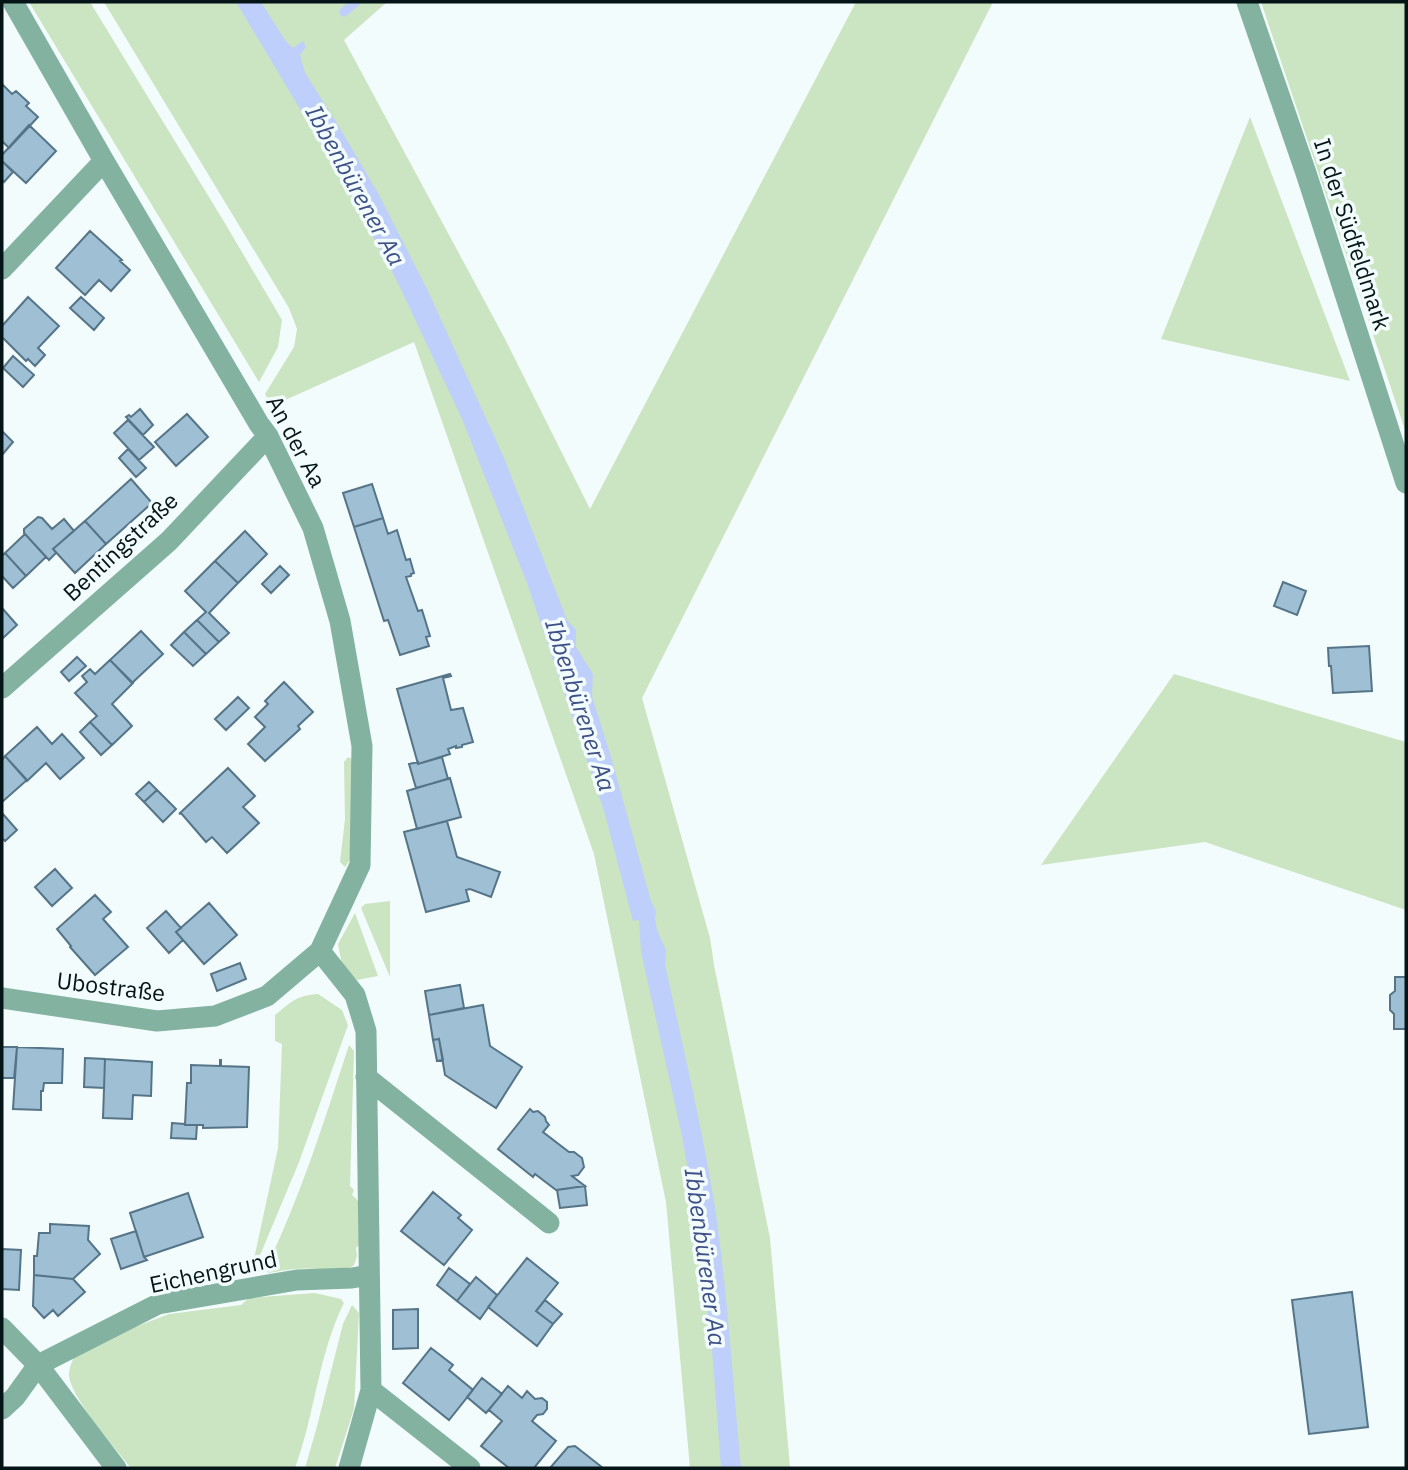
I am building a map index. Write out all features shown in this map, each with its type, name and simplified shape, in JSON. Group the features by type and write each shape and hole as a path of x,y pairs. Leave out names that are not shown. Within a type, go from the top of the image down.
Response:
{"street":[{"name":"An der Aa","path":"13,2 268,436 313,528 340,621 362,746 360,865 320,951"},
{"name":"In der Südfeldmark","path":"1247,2 1306,173 1406,483"},
{"path":"2,269 104,161"},
{"name":"Bentingstraße","path":"2,688 169,541 268,436"},
{"path":"320,951 355,995 366,1031 370,1390 349,1468"},
{"name":"Ubostraße","path":"2,998 157,1021 215,1016 267,996 320,951"},
{"path":"366,1077 550,1223"},
{"name":"Eichengrund","path":"2,1409 15,1397 38,1365 158,1304 296,1280 369,1275"},
{"path":"2,1328 38,1365 116,1468"},
{"path":"370,1390 470,1468"}],"green space":[{"path":"29,2 90,2 223,220 282,320 278,347 259,382"},
{"path":"104,2 387,2 344,40 504,337 590,509 856,2 993,2 642,698 710,938 770,1238 790,1468 690,1468 666,1202 594,854 414,342 272,406 265,394 294,347 297,329 289,308"},
{"path":"1261,2 1406,2 1406,433 1392,391"},
{"path":"1250,117 1350,381 1161,339"},
{"path":"1174,674 1406,742 1406,910 1205,842 1041,865"},
{"path":"348,757 354,760 357,816 354,846 345,867 340,862 345,819 344,762"},
{"path":"390,901 390,977 361,908 365,904"},
{"path":"355,913 378,976 357,980 343,965 338,944"},
{"path":"318,994 342,1010 348,1025 299,1162 261,1253 252,1268 278,1148 282,1044 275,1041 275,1015 299,998"},
{"path":"349,1045 354,1051 350,1186 354,1190 352,1195 362,1210 363,1223 362,1242 356,1248 354,1265 341,1274 305,1269 269,1273 265,1270 321,1131"},
{"path":"315,1293 341,1299 344,1303 328,1343 295,1468 131,1468 95,1423 71,1385 70,1368 78,1349 169,1314 241,1305 249,1298"},
{"path":"352,1305 359,1313 354,1409 335,1468 305,1468 343,1324"}],"water":[{"name":"Ibbenbürener Aa","path":"236,2 261,2 293,48 303,41 306,47 300,55 305,73 378,193 428,291 505,460 567,620 576,630 576,647 593,674 592,696 656,911 657,930 666,950 665,964 705,1151 724,1277 741,1468 721,1468 712,1349 696,1213 681,1131 641,952 639,920 633,921 604,811 527,583 462,419 396,279 337,171"}],"building":[{"path":"2,84 12,94 16,91 29,103 26,106 38,117 9,148 2,141"},
{"path":"29,125 56,151 26,183 2,161 2,155"},
{"path":"2,161 13,172 4,182 2,180"},
{"path":"90,231 130,270 111,291 99,280 85,295 56,268"},
{"path":"28,297 59,326 38,348 45,355 35,366 28,359 26,361 2,337 2,326"},
{"path":"81,297 104,318 94,330 70,308"},
{"path":"13,356 34,375 23,387 3,368"},
{"path":"140,409 153,425 143,435 126,417 131,417"},
{"path":"187,414 208,437 176,466 155,442"},
{"path":"128,420 154,447 139,460 114,433"},
{"path":"2,431 13,442 2,455"},
{"path":"128,449 146,468 136,477 119,458"},
{"path":"131,479 152,503 106,544 85,521"},
{"path":"372,484 383,518 354,527 343,493"},
{"path":"38,517 52,529 64,519 74,531 53,549 56,553 49,560 24,533 24,529"},
{"path":"383,518 388,534 397,530 406,560 410,559 414,573 406,577 418,611 422,610 430,636 426,637 429,646 400,655 388,620 384,621 354,527"},
{"path":"85,521 106,544 75,573 53,549"},
{"path":"245,531 267,554 238,583 215,561"},
{"path":"25,534 46,557 26,576 5,553"},
{"path":"5,553 26,576 13,588 2,576 2,556"},
{"path":"215,561 238,583 209,613 229,633 219,642 197,620 206,612 185,591"},
{"path":"280,566 289,575 271,593 262,584"},
{"path":"1283,582 1306,591 1297,615 1274,606"},
{"path":"2,608 17,625 2,639"},
{"path":"197,620 219,642 206,654 184,632"},
{"path":"141,631 163,654 132,683 110,660"},
{"path":"184,632 206,654 193,666 171,645"},
{"path":"1369,646 1372,691 1333,693 1328,648"},
{"path":"77,657 86,666 69,681 61,672"},
{"path":"110,660 133,683 112,704 132,726 112,745 90,722 97,716 75,693 87,682 82,676 90,669 95,674"},
{"path":"450,674 451,676 443,678 451,710 463,708 473,742 448,749 450,754 418,764 397,689"},
{"path":"284,682 313,712 298,726 300,729 265,761 248,744 265,727 255,717 268,704 265,701"},
{"path":"238,697 249,708 226,730 215,719"},
{"path":"90,722 112,745 101,755 80,732"},
{"path":"37,727 52,744 62,734 84,758 60,779 46,763 27,781 5,756"},
{"path":"5,756 27,780 2,802 2,760"},
{"path":"442,757 448,779 416,788 409,764"},
{"path":"228,768 255,796 243,807 259,823 227,853 212,837 206,842 181,813 179,814"},
{"path":"450,778 461,817 417,829 407,791"},
{"path":"149,782 157,790 144,802 136,794"},
{"path":"157,790 176,809 163,822 144,802"},
{"path":"2,813 17,830 5,841 2,838"},
{"path":"447,821 457,857 500,872 491,897 470,889 466,890 469,901 426,912 404,832"},
{"path":"55,869 72,888 52,906 35,887"},
{"path":"95,895 111,912 103,919 128,947 95,975 57,929"},
{"path":"209,903 237,935 204,964 176,932"},
{"path":"166,911 181,928 176,932 183,940 169,953 147,928"},
{"path":"240,963 246,979 217,991 211,974"},
{"path":"1395,977 1406,977 1405,1029 1394,1029 1394,1014 1390,1010 1390,995 1395,991"},
{"path":"460,985 464,1008 429,1015 425,991"},
{"path":"483,1005 490,1046 522,1067 496,1108 445,1075 439,1039 433,1040 429,1015"},
{"path":"439,1039 443,1060 437,1061 433,1040"},
{"path":"2,1047 17,1047 14,1078 2,1078"},
{"path":"17,1047 63,1049 62,1083 44,1083 41,1110 13,1109"},
{"path":"85,1058 105,1059 104,1088 84,1087"},
{"path":"105,1059 152,1062 151,1096 133,1095 132,1119 103,1118"},
{"path":"220,1060 221,1066 249,1067 247,1127 203,1128 203,1125 185,1125 187,1083 191,1083 191,1065 220,1066"},
{"path":"530,1109 545,1117 549,1125 543,1132 569,1152 582,1158 584,1167 578,1175 572,1176 585,1186 556,1190 535,1174 533,1177 498,1149"},
{"path":"172,1123 197,1125 196,1139 171,1138"},
{"path":"585,1186 587,1205 560,1208 557,1190"},
{"path":"433,1192 461,1215 458,1218 472,1230 444,1265 401,1231"},
{"path":"188,1193 203,1237 144,1257 130,1213"},
{"path":"50,1224 89,1226 88,1240 100,1254 73,1279 34,1275 34,1256 37,1256 39,1233 50,1233"},
{"path":"136,1231 147,1260 121,1269 111,1239"},
{"path":"2,1249 21,1250 19,1290 2,1289"},
{"path":"527,1258 558,1283 536,1311 553,1324 537,1346 488,1307"},
{"path":"449,1268 470,1284 457,1301 437,1285"},
{"path":"34,1275 73,1279 85,1292 58,1316 53,1310 44,1318 33,1306"},
{"path":"476,1277 497,1295 480,1319 457,1301"},
{"path":"1352,1292 1368,1427 1309,1434 1292,1300"},
{"path":"545,1300 562,1314 553,1324 536,1311"},
{"path":"418,1309 418,1348 393,1349 393,1310"},
{"path":"431,1348 453,1365 449,1370 473,1390 449,1420 403,1383"},
{"path":"482,1378 502,1394 486,1413 467,1397"},
{"path":"508,1386 522,1398 527,1391 535,1399 542,1398 547,1402 547,1409 532,1421 556,1441 534,1468 509,1468 481,1446 502,1421 489,1410"},
{"path":"575,1446 603,1468 550,1468 568,1447"}],"waterway":[{"path":"344,12 356,2"}]}
